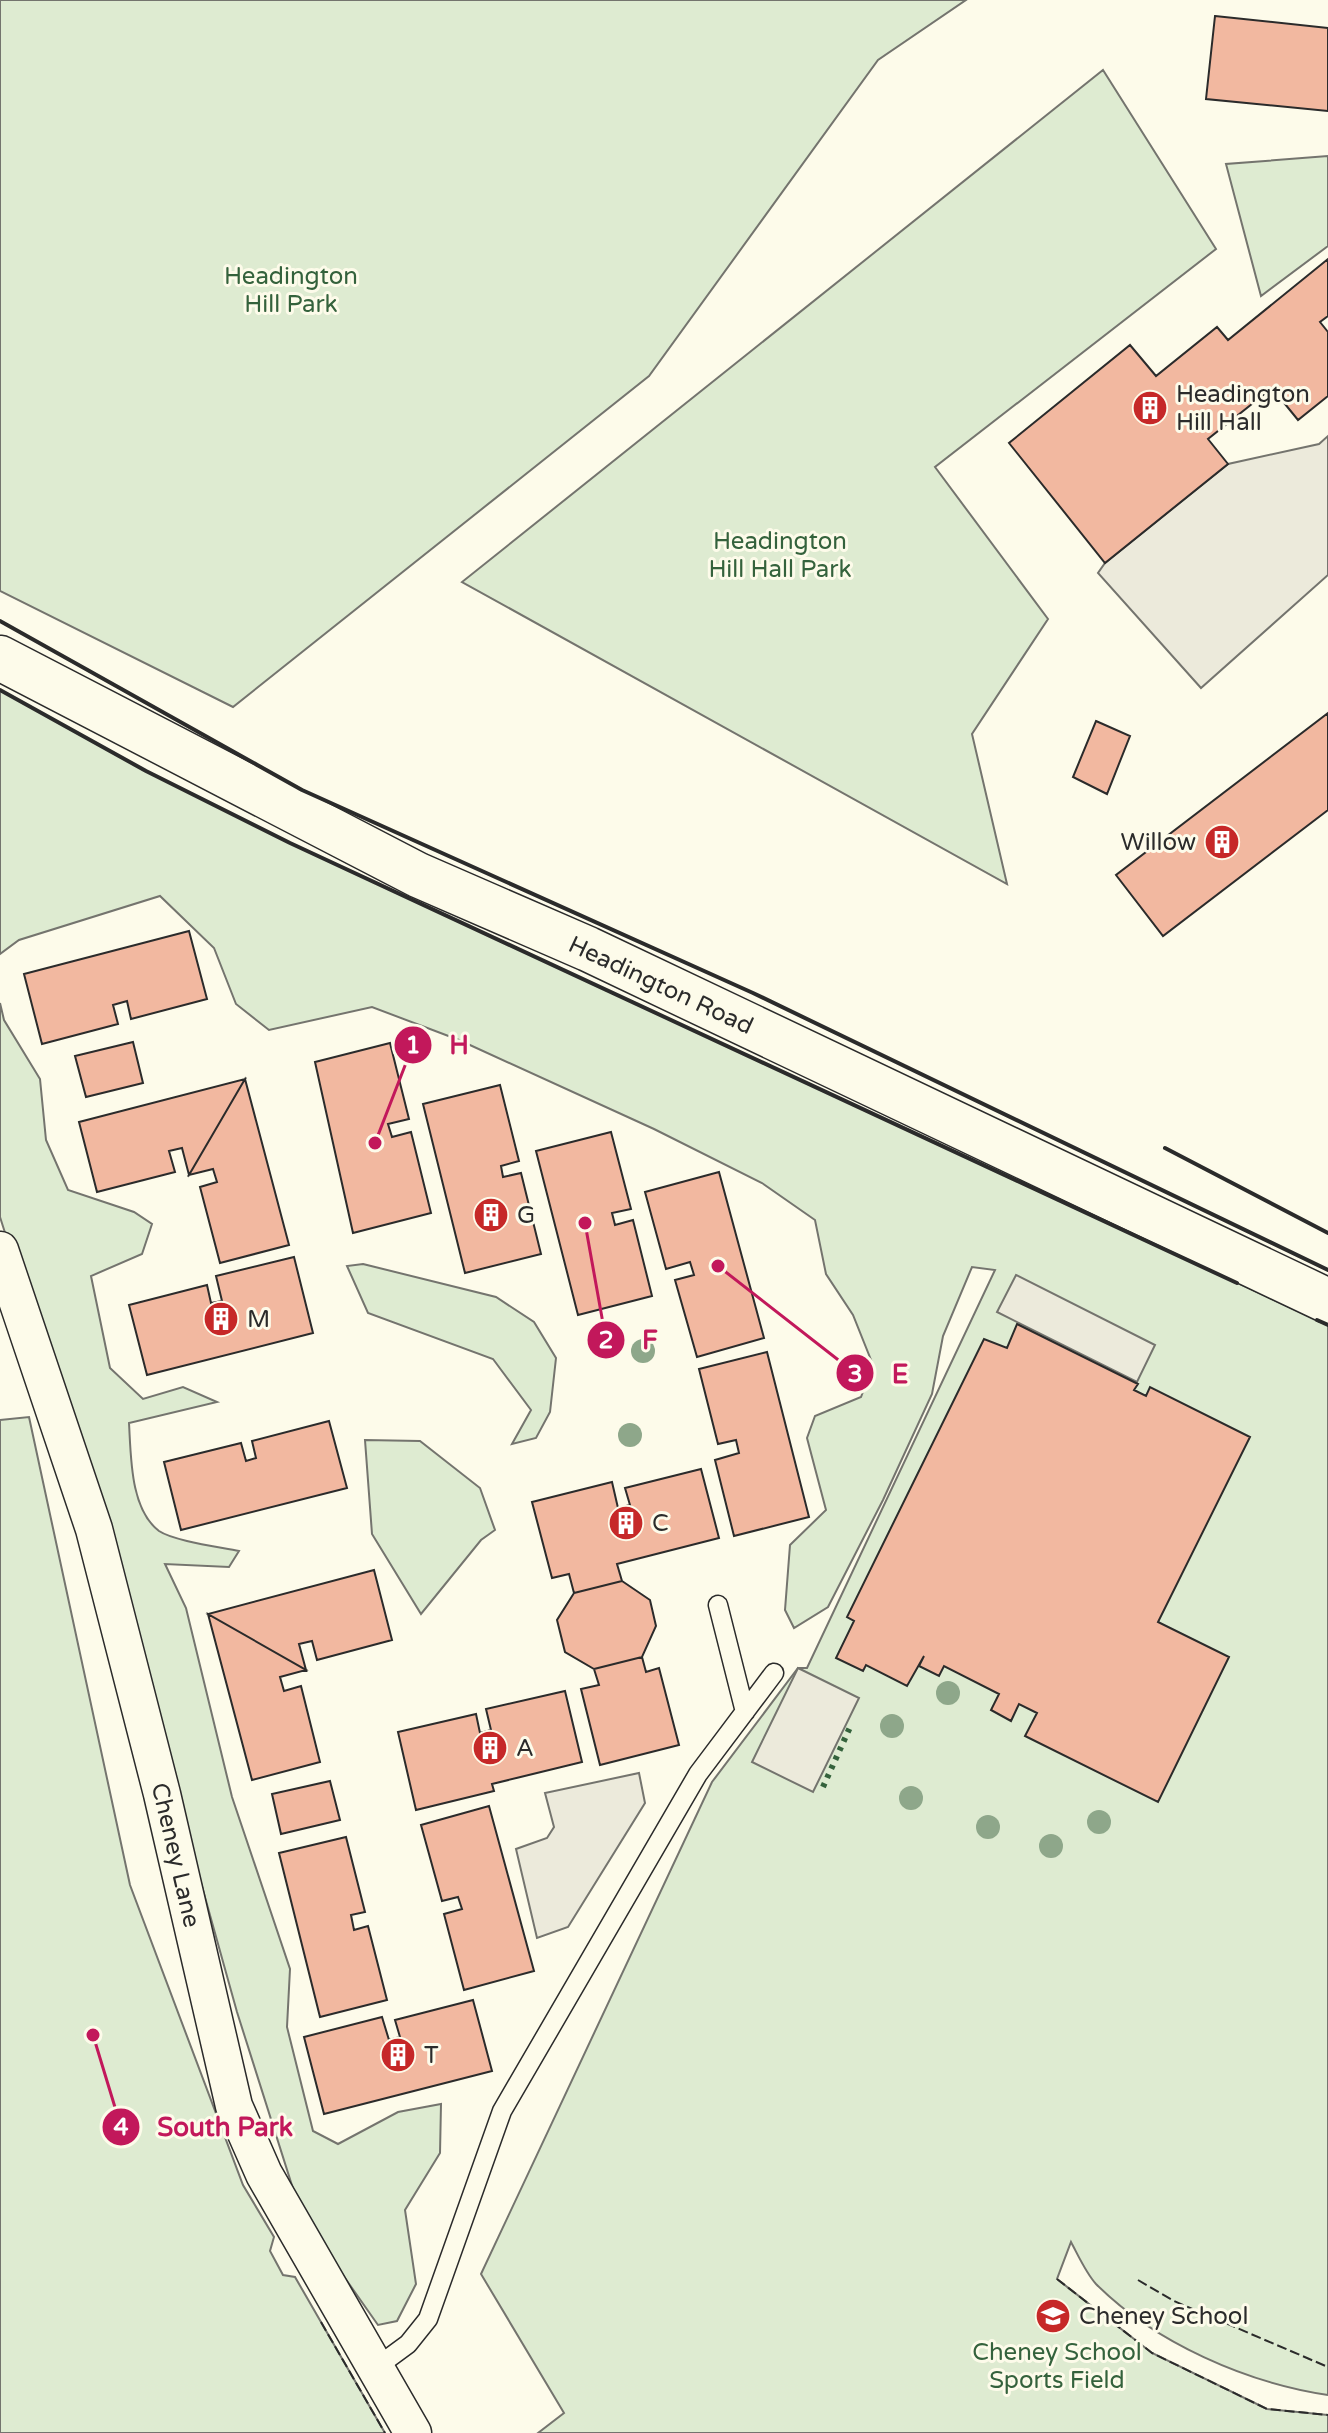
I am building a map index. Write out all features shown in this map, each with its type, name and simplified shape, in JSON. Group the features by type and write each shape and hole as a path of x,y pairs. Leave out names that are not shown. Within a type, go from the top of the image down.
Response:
{"main road":[{"name":"Headington Road","path":"0,658 418,875 588,949 1328,1301"}],"street":[{"name":"Cheney Lane","path":"2,1264 94,1529 165,1809 234,2106 264,2174 413,2433"}],"lane":[{"path":"718,1605 745,1712"},
{"path":"374,2369 408,2344 428,2319 502,2111 698,1774 774,1673"}],"green space":[{"name":"Headington Hill Park","path":"0,0 966,0 878,60 649,376 233,707 0,591"},
{"name":"Headington Hill Hall Park","path":"1103,70 1216,249 935,467 1048,619 972,734 1007,884 462,582"},
{"path":"1328,156 1328,246 1261,296 1226,164"},
{"name":"Cheney School Sports Field","path":"0,690 146,771 290,843 1328,1325 1328,2395 1266,2381 1174,2342 1146,2325 1096,2284 1071,2242 1057,2279 1152,2353 1267,2409 1328,2415 1328,2433 538,2433 564,2413 481,2274 712,1782 798,1668 807,1668 995,1270 972,1267 943,1336 932,1394 883,1500 828,1607 794,1628 785,1610 790,1545 826,1510 807,1438 815,1416 861,1397 873,1365 853,1315 826,1274 815,1220 762,1183 654,1129 459,1040 372,1007 269,1030 236,1004 214,948 160,896 19,940 0,954"},
{"path":"0,1003 4,1020 40,1079 46,1140 68,1190 134,1212 152,1224 142,1254 91,1276 110,1368 143,1399 183,1387 217,1402 129,1423 132,1466 142,1509 159,1531 186,1541 239,1551 229,1567 165,1564 186,1608 232,1797 290,1969 287,2027 313,2131 338,2144 398,2112 441,2104 440,2153 405,2210 416,2284 397,2321 378,2325 302,2217 237,2012 157,1725 0,1217"},
{"path":"363,1264 496,1297 534,1322 556,1358 550,1412 536,1438 512,1444 531,1410 493,1359 368,1313 347,1266"},
{"path":"29,1417 130,1885 243,2185 274,2237 270,2251 283,2275 295,2277 385,2433 0,2433 0,1420"},
{"path":"365,1440 420,1441 480,1488 495,1530 481,1540 421,1614 372,1534"}],"shaded area":[{"path":"1328,436 1328,575 1201,688 1098,573 1105,563 1228,464 1319,444"},
{"path":"1016,1275 1155,1345 1137,1382 997,1312"},
{"path":"798,1668 859,1698 813,1792 752,1762"},
{"path":"639,1773 645,1803 568,1927 537,1938 516,1849 547,1838 554,1827 545,1793"}],"building":[{"path":"1215,16 1328,28 1328,111 1206,99"},
{"name":"Headington Hill Hall","path":"1328,259 1328,316 1320,322 1328,332 1328,396 1298,420 1272,388 1208,439 1228,464 1105,563 1009,443 1130,345 1156,376 1217,327 1228,340"},
{"name":"Willow","path":"1328,713 1328,810 1163,936 1116,875"},
{"path":"1096,721 1130,736 1107,794 1073,777"},
{"path":"189,931 207,999 131,1019 127,1001 113,1005 118,1024 42,1044 24,974"},
{"path":"133,1042 143,1083 86,1097 75,1056"},
{"path":"390,1043 409,1119 388,1124 392,1137 411,1132 431,1213 353,1233 315,1062"},
{"path":"245,1079 189,1175 182,1148 169,1151 175,1172 97,1192 79,1122"},
{"path":"245,1079 289,1245 220,1263 200,1187 217,1182 213,1169 189,1175"},
{"name":"G","path":"500,1085 519,1161 501,1166 503,1177 521,1173 541,1254 465,1273 423,1104"},
{"path":"611,1132 631,1209 612,1213 615,1225 633,1220 652,1296 578,1315 536,1151"},
{"path":"719,1172 764,1338 697,1357 675,1280 694,1275 690,1262 666,1269 645,1192"},
{"name":"M","path":"294,1257 313,1333 147,1375 129,1305 207,1285 211,1303 222,1301 216,1276"},
{"path":"1017,1324 1138,1384 1134,1390 1146,1396 1150,1387 1250,1437 1158,1622 1229,1657 1158,1802 1025,1736 1037,1713 1019,1704 1011,1721 991,1710 999,1694 944,1666 939,1676 919,1666 924,1656 907,1686 866,1665 863,1671 836,1658 854,1621 847,1617 984,1339 1007,1348"},
{"path":"767,1352 809,1517 734,1536 715,1460 739,1453 736,1440 718,1444 699,1369"},
{"path":"329,1421 347,1488 181,1530 164,1462 241,1443 246,1461 256,1458 252,1441"},
{"name":"C","path":"701,1469 719,1538 617,1564 622,1581 574,1593 569,1574 552,1578 532,1502 612,1482 618,1508 630,1505 625,1488"},
{"path":"374,1570 392,1640 317,1660 312,1641 299,1644 306,1670 208,1614"},
{"path":"622,1581 650,1600 656,1626 642,1657 594,1669 565,1652 557,1620 574,1593"},
{"path":"208,1614 306,1670 280,1677 284,1691 301,1686 320,1762 252,1780"},
{"path":"642,1657 646,1672 659,1668 679,1745 600,1765 581,1689 599,1685 594,1669"},
{"name":"A","path":"565,1691 582,1762 492,1784 494,1791 416,1810 398,1732 476,1714 480,1733 491,1730 486,1709"},
{"path":"330,1781 340,1820 281,1834 272,1794"},
{"path":"489,1806 534,1971 464,1990 444,1914 462,1909 458,1897 442,1901 421,1825"},
{"path":"346,1837 365,1912 351,1915 354,1930 368,1926 387,2000 320,2017 279,1853"},
{"name":"T","path":"473,2000 492,2071 324,2114 304,2037 382,2017 389,2040 400,2037 395,2020"}],"hedge":[{"path":"823,1787 851,1725"}],"fence":[{"path":"1057,2279 1152,2353 1267,2409 1328,2415"},
{"path":"1138,2280 1174,2301 1328,2367"},
{"path":"321,2322 385,2433"}],"wall":[{"path":"0,621 302,790 753,993 1328,1270"},
{"path":"0,690 146,771 290,843 1237,1283"},
{"path":"1165,1148 1328,1233"},
{"path":"1317,1320 1328,1325"}],"place":[{"name":"Headington Hill Hall","path":"1150,408"},
{"name":"Willow","path":"1222,842"},
{"name":"H","path":"375,1143"},
{"name":"G","path":"491,1215"},
{"name":"F","path":"585,1223"},
{"name":"E","path":"718,1266"},
{"name":"M","path":"221,1319"},
{"name":"C","path":"626,1523"},
{"name":"A","path":"490,1748"},
{"name":"South Park","path":"93,2035"},
{"name":"T","path":"398,2055"},
{"name":"Cheney School","path":"1053,2316"}]}
